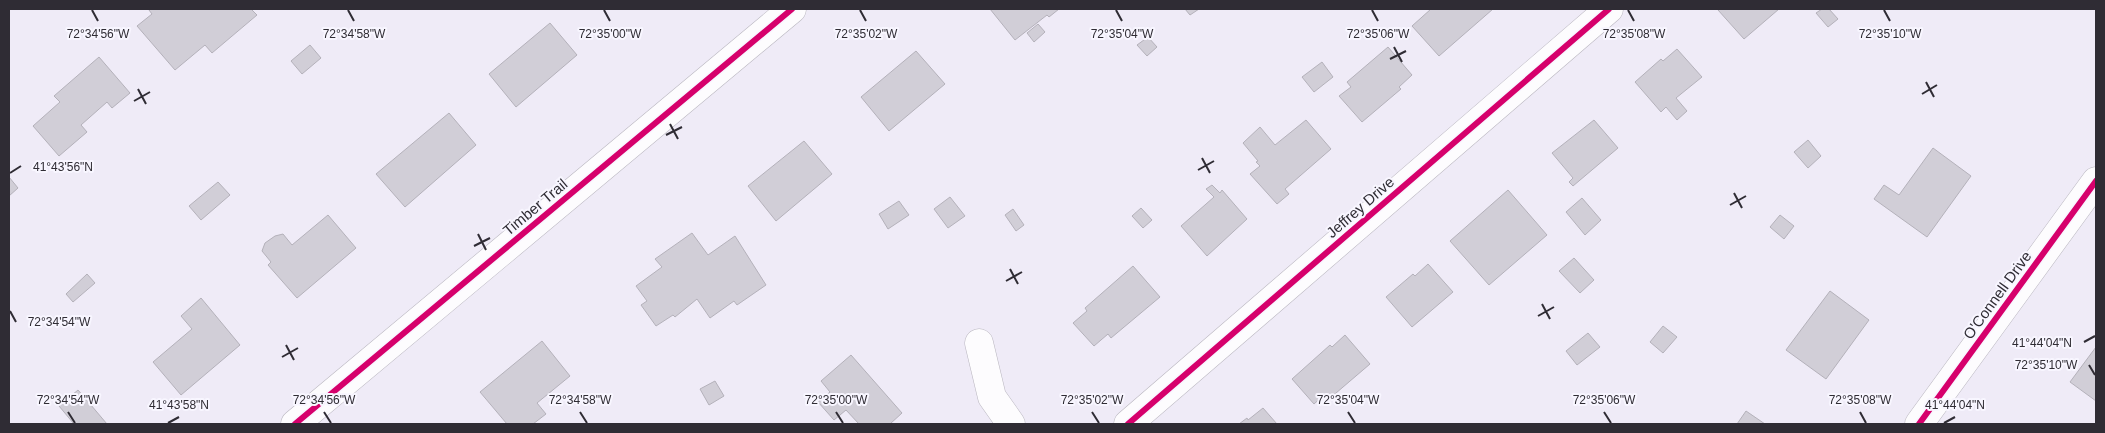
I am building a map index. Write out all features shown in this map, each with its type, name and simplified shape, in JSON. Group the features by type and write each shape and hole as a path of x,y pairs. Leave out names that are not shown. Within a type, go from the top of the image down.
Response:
{"street":[{"name":"Timber Trail","path":"295,424 792,9"},
{"name":"Jeffrey Drive","path":"1128,424 1609,9"},
{"name":"O'Connell Drive","path":"1919,424 2096,181"},
{"path":"979,343 992,397 1011,424"}],"building":[{"path":"251,9 257,15 212,53 205,45 175,70 137,26 152,14 149,10"},
{"path":"990,9 1059,9 1049,17 1047,15 1015,40"},
{"path":"1185,9 1199,9 1190,15"},
{"path":"1431,9 1493,9 1439,56 1412,26"},
{"path":"1779,9 1744,39 1718,10"},
{"path":"1822,9 1829,9 1838,19 1828,27 1816,13"},
{"path":"550,23 577,55 516,107 489,74"},
{"path":"1038,24 1045,32 1034,42 1027,33"},
{"path":"1148,37 1157,47 1147,56 1137,45"},
{"path":"310,45 321,58 302,74 291,61"},
{"path":"1388,47 1412,75 1399,87 1401,89 1362,122 1339,96 1351,87 1347,82"},
{"path":"1677,49 1702,77 1676,98 1687,111 1677,120 1666,107 1661,112 1635,82 1661,59 1663,61"},
{"path":"916,51 945,84 889,131 861,97"},
{"path":"99,57 130,93 112,108 107,102 81,125 87,132 59,156 33,126 60,102 54,96"},
{"path":"1322,62 1333,77 1314,92 1302,77"},
{"path":"449,113 476,145 405,207 376,174"},
{"path":"1306,120 1331,149 1285,189 1289,194 1277,204 1250,174 1260,166 1243,143 1260,127 1275,145"},
{"path":"1594,120 1618,148 1573,186 1569,182 1573,178 1552,153"},
{"path":"1808,140 1821,156 1808,168 1794,152"},
{"path":"804,141 832,174 776,221 748,186"},
{"path":"1933,148 1971,176 1927,237 1874,199 1884,185 1899,195"},
{"path":"9,177 18,188 9,196"},
{"path":"218,182 230,195 201,220 189,206"},
{"path":"1212,185 1220,193 1222,190 1247,219 1207,256 1181,226 1214,197 1206,189"},
{"path":"1508,190 1547,235 1489,285 1450,241"},
{"path":"950,197 965,216 948,228 934,209"},
{"path":"1582,198 1601,220 1585,235 1566,212"},
{"path":"899,201 909,215 888,229 879,214"},
{"path":"1141,208 1152,220 1143,228 1132,216"},
{"path":"1013,209 1024,225 1016,231 1005,215"},
{"path":"328,215 356,248 297,298 268,265 271,262 262,251 265,243 275,236 283,234 292,245"},
{"path":"1780,215 1794,226 1784,239 1770,227"},
{"path":"692,233 708,255 735,236 766,285 737,305 734,301 710,318 697,299 675,317 673,315 656,326 641,305 647,301 636,286 662,267 655,259"},
{"path":"1574,258 1594,280 1580,293 1559,271"},
{"path":"1428,264 1453,292 1412,327 1386,297"},
{"path":"1133,266 1160,297 1111,338 1108,334 1094,346 1073,323 1087,311 1085,308"},
{"path":"87,274 95,283 73,302 66,294"},
{"path":"1830,291 1869,320 1826,379 1786,350"},
{"path":"201,298 240,345 181,395 153,362 192,329 181,316"},
{"path":"1663,326 1677,337 1663,353 1650,342"},
{"path":"1588,333 1600,347 1577,365 1566,351"},
{"path":"1345,335 1370,364 1329,399 1325,394 1314,404 1292,379 1330,345 1332,347"},
{"path":"542,341 570,376 537,403 546,414 533,424 507,424 480,392"},
{"path":"2096,347 2096,401 2070,382"},
{"path":"851,355 902,413 890,424 859,424 846,410 834,420 818,402 830,392 821,381"},
{"path":"715,381 724,396 709,405 700,389"},
{"path":"78,390 107,424 74,424 59,406"},
{"path":"1263,408 1277,424 1239,424 1247,418 1248,420"},
{"path":"1746,411 1765,424 1737,424"}],"cycle path":[{"path":"295,424 792,9"},
{"path":"1128,424 1609,9"},
{"path":"1919,424 2096,181"}]}
